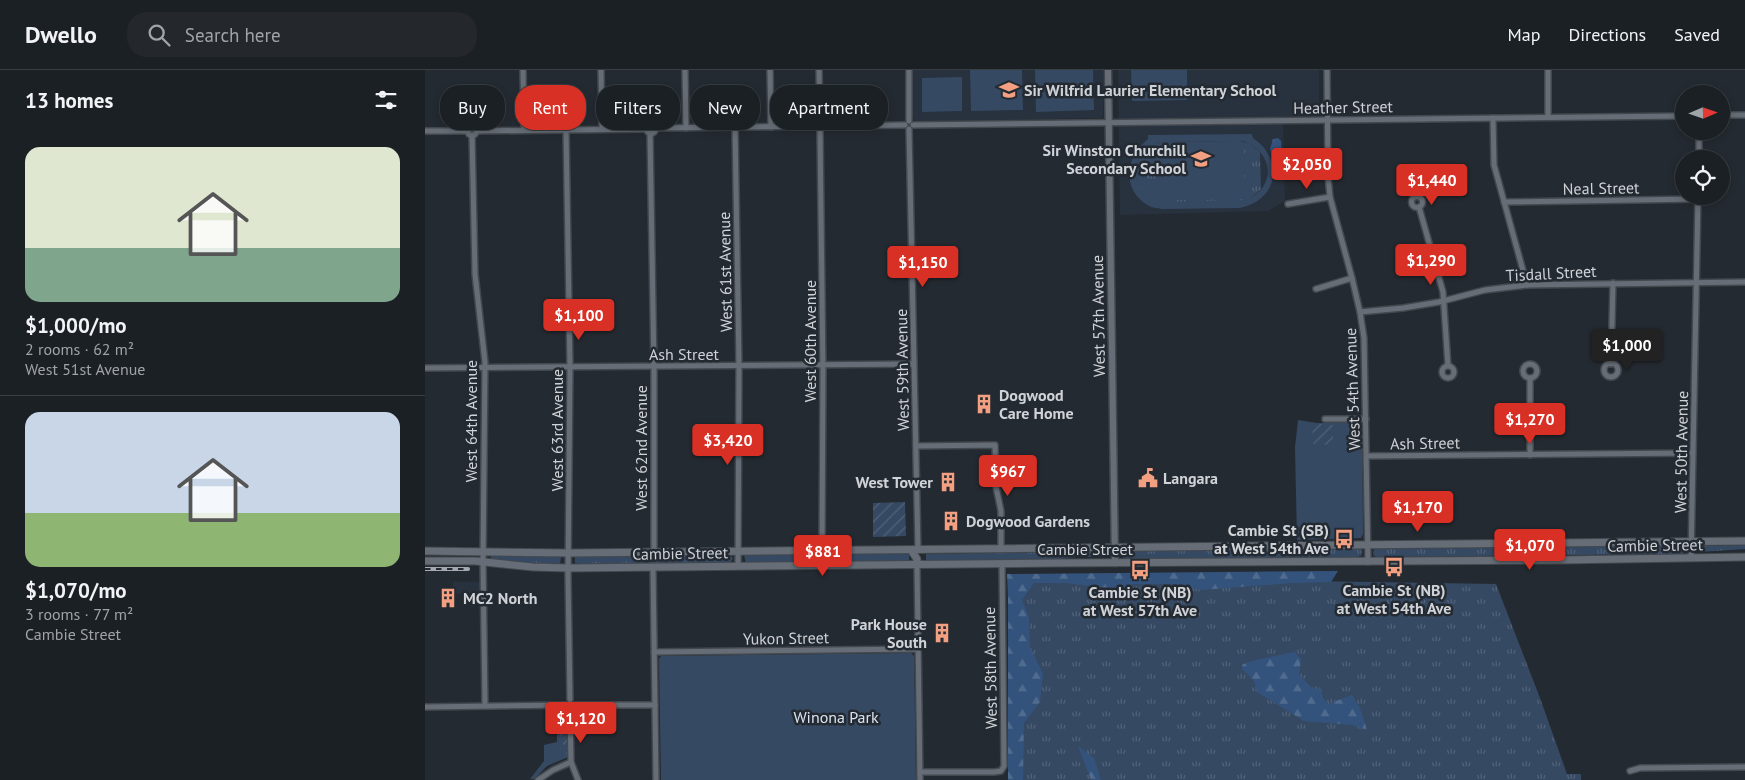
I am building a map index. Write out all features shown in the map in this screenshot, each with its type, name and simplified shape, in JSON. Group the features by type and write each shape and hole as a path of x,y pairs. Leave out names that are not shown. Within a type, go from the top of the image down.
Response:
{"main road":[{"name":"Cambie Street","path":"425,551 568,553 1745,541"},
{"path":"917,550 917,562"},
{"path":"917,550 917,562"},
{"path":"1734,557 1745,551"},
{"name":"Cambie Street","path":"425,561 483,562 568,568 917,562 1001,564 1368,562 1745,557"}],"street":[{"path":"523,70 523,85"},
{"path":"601,70 601,85"},
{"path":"685,70 686,128"},
{"path":"770,70 770,85"},
{"name":"West 60th Avenue","path":"819,70 819,85"},
{"name":"West 59th Avenue","path":"909,70 917,550"},
{"name":"West 57th Avenue","path":"1108,70 1115,563"},
{"name":"West 54th Avenue","path":"1327,70 1328,177 1330,196 1360,312 1366,359 1368,562"},
{"path":"1548,70 1548,117"},
{"path":"1730,115 1745,114"},
{"name":"Heather Street","path":"888,125 1675,116"},
{"path":"1493,118 1495,165 1527,285"},
{"path":"625,130 653,132 655,128 690,128"},
{"path":"425,131 476,133 477,131 524,130"},
{"name":"West 63rd Avenue","path":"566,130 570,367 569,705 571,762 578,780"},
{"name":"West 61st Avenue","path":"735,130 739,366 738,566"},
{"name":"West 60th Avenue","path":"819,130 823,365 822,551"},
{"name":"West 62nd Avenue","path":"648,131 654,367 653,552"},
{"name":"West 64th Avenue","path":"470,133 475,274 485,368 483,551 485,706"},
{"path":"1288,204 1330,196"},
{"name":"Neal Street","path":"1504,202 1675,198"},
{"name":"West 50th Avenue","path":"1691,558 1698,205"},
{"path":"1419,207 1444,300 1448,366"},
{"path":"1316,289 1352,278"},
{"name":"Tisdall Street","path":"1360,312 1403,308 1485,290 1527,285 1745,282"},
{"path":"1611,364 1613,283"},
{"name":"Ash Street","path":"425,368 914,364"},
{"path":"1530,378 1530,455"},
{"path":"1325,419 1366,419"},
{"path":"916,446 995,445 996,487 1001,511 1001,549"},
{"name":"Ash Street","path":"1367,456 1693,453"},
{"path":"917,562 920,780"},
{"name":"West 58th Avenue","path":"920,772 994,772 1001,771 1005,763 1001,564"},
{"path":"653,567 656,780"},
{"name":"Yukon Street","path":"654,652 918,649"},
{"path":"425,707 569,705 574,708 575,705 655,705"},
{"path":"538,780 553,770 571,762"},
{"path":"1630,771 1639,768 1745,767"}],"shaded area":[{"name":"Sir Wilfrid Laurier Elementary School","path":"913,70 1103,70 1103,116 1100,118 916,122 913,118"},
{"name":"Sir Winston Churchill Secondary School","path":"1118,70 1319,70 1319,116 1283,116 1285,201 1268,211 1120,215"},
{"path":"453,582 480,582 480,593 453,594"}],"green space":[{"path":"970,70 1022,70 1023,110 971,111"},
{"path":"1035,70 1093,70 1094,110 1036,112"},
{"path":"1131,70 1187,70 1187,100 1132,101"},
{"path":"962,77 962,111 922,112 922,78"},
{"path":"1252,134 1253,138 1270,157 1273,167 1273,178 1263,197 1253,204 1240,208 1162,209 1151,207 1141,201 1135,193 1129,175 1130,165 1134,156 1148,139 1148,135","holes":["1243,141 1253,146 1266,161 1267,179 1263,187 1246,200 1163,202 1151,198 1142,191 1137,182 1135,173 1137,163 1142,154 1150,147 1162,142"]},
{"path":"1278,138 1281,141 1282,164 1274,162 1270,149 1273,139"},
{"path":"1240,141 1249,143 1260,152 1261,189 1250,199 1240,202 1162,202 1149,198 1138,185 1135,174 1137,163 1144,152 1154,145 1162,142"},
{"path":"1244,145 1245,199 1160,200 1159,146"},
{"path":"1298,420 1317,423 1359,423 1362,425 1363,534 1361,538 1297,540 1295,447"},
{"path":"1312,423 1333,425 1333,445 1313,444"},
{"path":"905,502 906,536 873,537 873,503"},
{"path":"1682,545 1686,550 1681,554 1378,557 1374,556 1373,553 1374,549 1377,548"},
{"path":"1745,545 1745,549 1699,552 1696,548 1700,546"},
{"path":"1361,549 1362,552 1361,556 1357,557 1123,558 1123,551"},
{"path":"1106,551 1105,557 1076,557 1051,560 926,561 926,554"},
{"path":"909,553 909,561 816,562 816,554"},
{"path":"491,554 557,556 561,558 560,564 557,565 536,565 491,559"},
{"path":"815,554 815,562 746,563 744,555"},
{"path":"729,555 733,558 730,563 647,564 647,556"},
{"path":"646,556 646,564 580,565 575,563 575,557"},
{"path":"1338,571 1331,582 1201,590 1175,584 1132,584 1122,589 1064,583 1034,583 1022,600 1029,617 1030,647 1043,674 1040,702 1024,723 1023,780 1008,780 1007,574"},
{"path":"1011,581 1308,581 1496,584 1567,774 1581,774 1581,780 1016,780"},
{"path":"1295,652 1301,659 1299,675 1312,688 1321,689 1323,698 1328,704 1352,695 1360,708 1367,730 1352,725 1304,721 1257,692 1254,681 1242,669 1242,665 1245,663"},
{"name":"Winona Park","path":"911,653 914,656 916,780 661,780 659,659 661,656"},
{"path":"1317,658 1324,660 1328,668 1319,673 1315,680 1306,674 1305,668 1309,662"},
{"path":"564,709 567,712 568,757 547,766 534,779 530,779 544,761 544,745 557,742 557,731"},
{"path":"565,716 567,716 567,756 565,758 566,752 562,753 560,748 563,747 563,743 560,742 560,730 565,728 563,726 565,724"},
{"path":"1078,746 1094,758 1101,780 1091,780"}],"railway":[{"path":"425,569 468,569"}],"place":[{"name":"Sir Wilfrid Laurier Elementary School","path":"1009,90"},
{"name":"Sir Winston Churchill Secondary School","path":"1201,159"},
{"name":"Dogwood Care Home","path":"984,404"},
{"name":"Langara","path":"1148,478"},
{"name":"West Tower","path":"948,482"},
{"name":"Dogwood Gardens","path":"951,521"},
{"name":"Cambie St (SB) at West 54th Ave","path":"1344,539"},
{"name":"Cambie St (NB) at West 54th Ave","path":"1394,567"},
{"name":"Cambie St (NB) at West 57th Ave","path":"1140,570"},
{"name":"MC2 North","path":"448,598"},
{"name":"Park House South","path":"942,633"}]}
